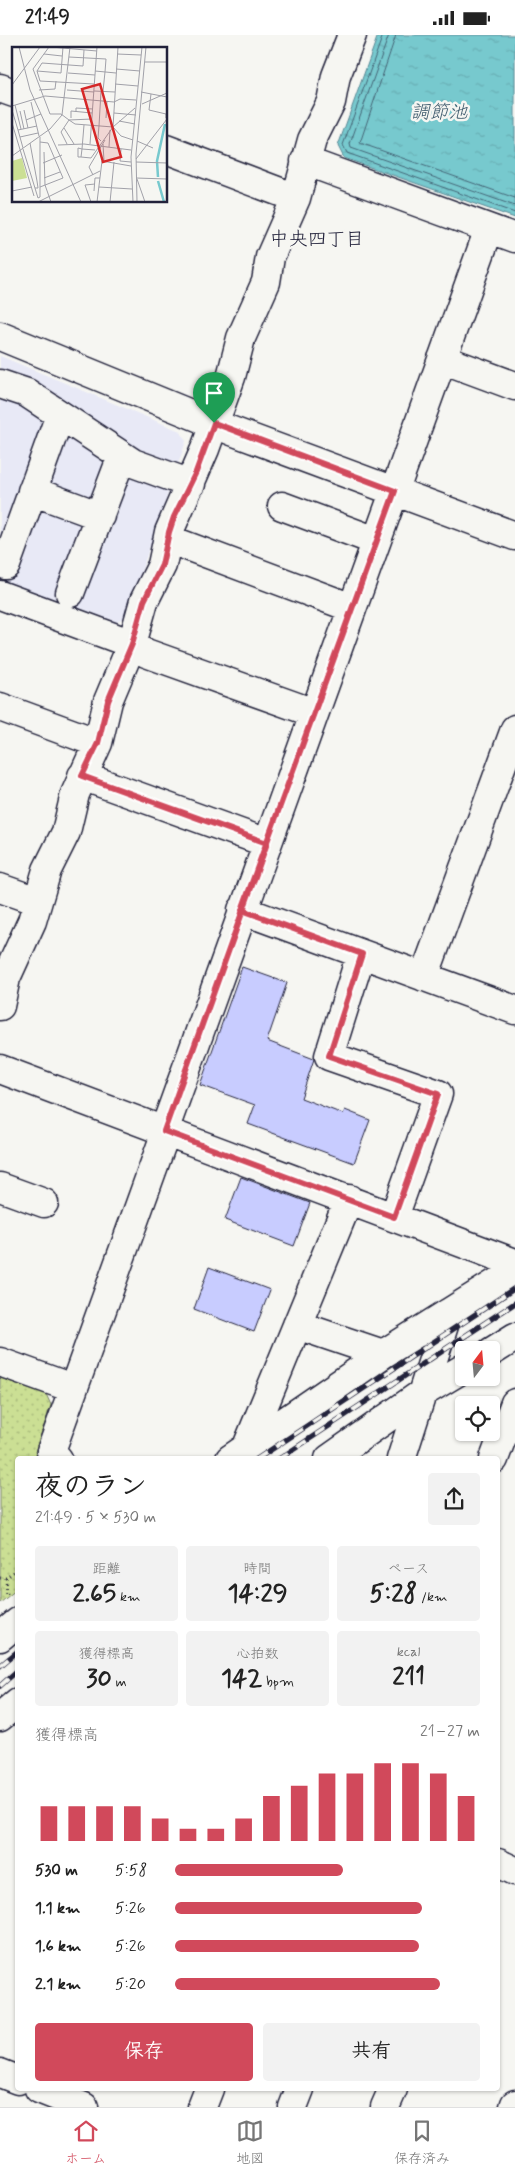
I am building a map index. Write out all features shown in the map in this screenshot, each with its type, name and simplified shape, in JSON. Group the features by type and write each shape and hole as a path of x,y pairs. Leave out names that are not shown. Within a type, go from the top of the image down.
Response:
{"street":[{"path":"0,1006 6,978 32,921 36,901 47,870 66,831 82,776 98,743 108,701 132,644 144,601 162,565 174,517 191,484 214,423 231,377 248,319 258,305 266,282 270,257 296,198 312,140 330,102 336,77 352,35"},
{"path":"0,88 12,92"},
{"path":"168,150 296,198"},
{"path":"306,161 515,238"},
{"path":"55,1456 51,1451 72,1388 165,1131 242,910 489,229"},
{"path":"0,335 214,423 515,536"},
{"path":"442,359 515,386"},
{"path":"0,383 27,393 133,463 191,484"},
{"path":"6,565 60,415"},
{"path":"70,593 122,456"},
{"path":"32,491 100,516"},
{"path":"282,506 376,541"},
{"path":"168,539 352,608"},
{"path":"0,595 132,644 146,653 314,713"},
{"path":"0,707 98,743"},
{"path":"424,977 515,729"},
{"path":"82,776 267,843"},
{"path":"0,888 36,901"},
{"path":"242,910 515,1010"},
{"path":"362,954 329,1056 438,1094 394,1217"},
{"path":"0,1069 515,1263"},
{"path":"0,1187 44,1203"},
{"path":"239,1455 297,1325 349,1199"},
{"path":"239,1455 383,1354 515,1271"},
{"path":"402,1456 448,1313"},
{"path":"297,1325 383,1354"},
{"path":"500,1346 515,1337"},
{"path":"0,1362 72,1388"},
{"path":"333,1456 424,1392 455,1373"},
{"path":"495,1456 515,1403"},
{"path":"0,1717 15,1704"},
{"path":"500,1864 515,1871"},
{"path":"0,2073 15,2079"},
{"path":"44,2091 84,2107"},
{"path":"202,2107 208,2091"},
{"path":"293,2107 299,2091"},
{"path":"385,2107 392,2091"}],"path":[{"path":"0,1578 6,1578 15,1571"}],"shaded area":[{"path":"0,356 180,431 186,441 126,616 117,622 0,579"}],"green space":[{"path":"0,1378 46,1394 51,1405 35,1452 38,1456 15,1456 15,1591 0,1603"}],"water":[{"name":"調節池","path":"378,35 515,35 515,218 344,158 338,146"}],"building":[{"path":"242,967 287,983 267,1041 314,1059 301,1098 343,1114 345,1110 370,1120 354,1163 248,1124 255,1105 200,1085"},
{"path":"241,1177 310,1203 294,1246 225,1220"},
{"path":"209,1267 270,1290 254,1332 194,1309"}],"railway":[{"path":"262,1456 515,1288"},
{"path":"284,1456 515,1303"},
{"path":"0,1666 15,1654"},
{"path":"0,1686 15,1673"}],"district":[{"name":"中央四丁目","path":"317,238"}],"route":[{"path":"214,423 196,472 174,517 162,565 153,587 144,601 132,644 108,701 98,743 82,776 267,843 242,910 164,1131 394,1217 438,1094 329,1056 362,954 242,910 267,843 395,491 214,423"}]}
